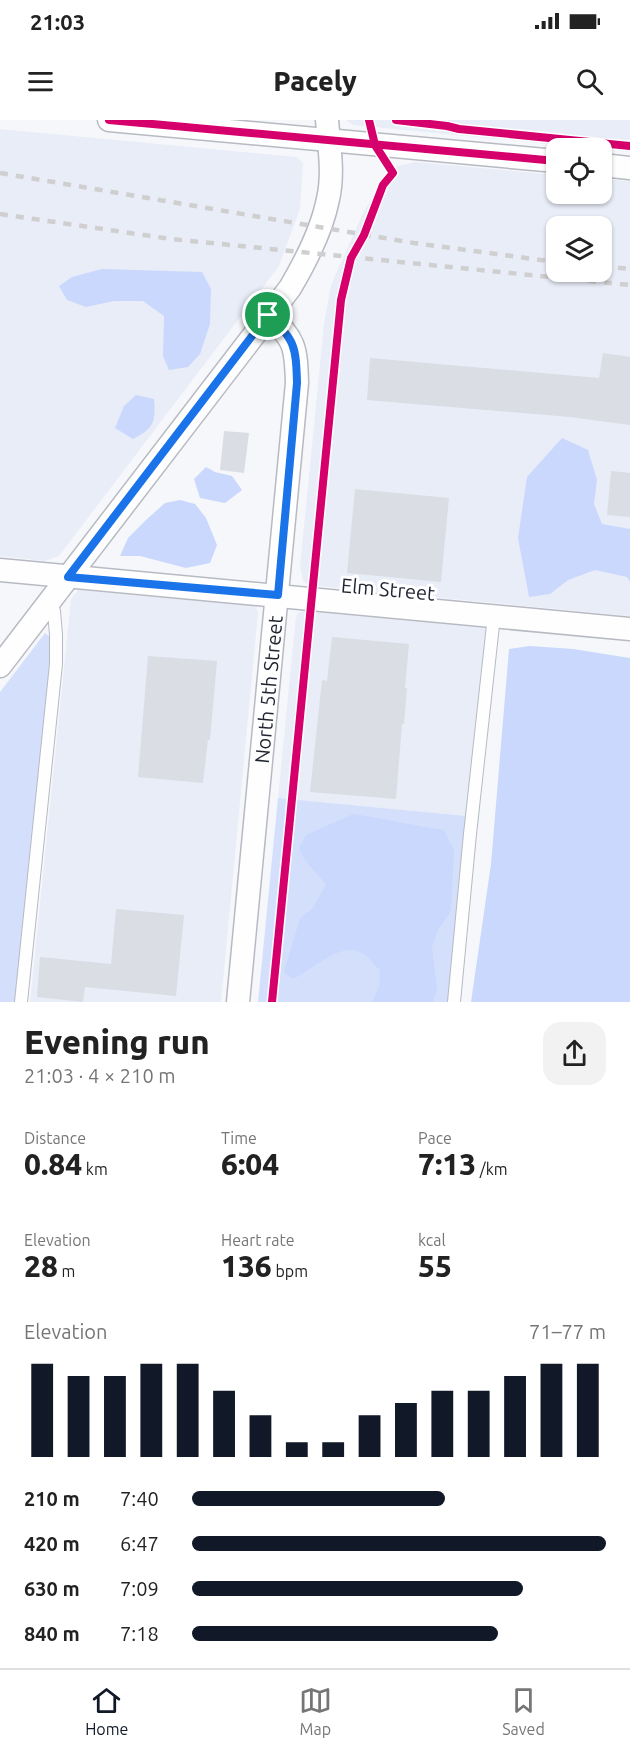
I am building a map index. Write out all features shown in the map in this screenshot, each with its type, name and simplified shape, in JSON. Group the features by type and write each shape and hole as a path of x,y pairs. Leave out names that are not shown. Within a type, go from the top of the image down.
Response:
{"street":[{"path":"109,120 328,130 546,160"},
{"path":"0,666 290,288 309,253 328,200 331,175 328,130"},
{"path":"612,166 630,168"},
{"name":"North 5th Street","path":"238,1002 297,383 296,361 292,344 286,331 268,315"},
{"name":"Elm Street","path":"0,570 630,629"}],"lane":[{"path":"21,1002 56,664 54,612 46,605"},
{"path":"454,1002 470,834 495,616"}],"shaded area":[{"path":"346,120 630,120 630,152 612,150 612,138 546,138 546,144 353,125"},
{"path":"0,129 297,157 303,163 300,209 279,266 59,556 44,561 0,556"},
{"path":"415,162 546,174 546,204 612,204 612,180 630,181 630,616 308,585 303,581 300,567 324,324 331,285 363,213 387,173 398,166"},
{"path":"102,269 202,272 211,289 210,324 200,354 188,367 169,370 163,356 164,316 143,301 114,301 86,307 67,300 59,286 72,277"},
{"path":"136,395 154,399 155,413 149,428 133,439 115,428 124,406"},
{"path":"562,438 588,450 597,480 594,504 602,524 630,529 630,581 627,577 595,570 568,580 550,594 529,597 518,538 527,477"},
{"path":"206,467 232,476 242,490 225,503 200,498 194,479"},
{"path":"180,500 195,504 206,518 217,545 210,563 186,568 140,556 120,556 128,538 147,519 165,503"},
{"path":"78,590 253,606 258,613 221,1002 30,1002 71,599"},
{"path":"299,612 486,628 467,816 278,798 296,616"},
{"path":"45,633 49,636 52,651 15,1002 0,1002 0,692"},
{"path":"530,646 573,649 630,658 630,1002 471,1002 491,864 509,649"},
{"path":"278,798 467,816 449,1002 258,1002"},
{"path":"353,814 444,830 454,850 451,911 438,930 432,946 437,989 433,1002 372,1002 379,986 380,970 364,954 353,950 326,958 292,979 284,972 300,918 312,909 326,885 299,848 306,835"}],"building":[{"path":"603,353 630,357 630,425 570,417 367,400 370,358 599,378"},
{"path":"224,431 249,433 244,473 220,470"},
{"path":"611,471 630,473 630,517 607,515"},
{"path":"355,489 449,498 441,582 347,573"},
{"path":"332,637 409,644 396,799 310,792 322,680 327,681"},
{"path":"148,656 217,661 210,740 208,740 203,783 138,777"},
{"path":"116,909 184,915 176,996 85,987 83,1002 37,997 40,957 111,964"}],"railway":[{"path":"0,173 414,243 546,261"},
{"path":"0,214 171,239 630,285"},
{"path":"612,267 630,269"}],"cycle path":[{"path":"109,120 546,160"},
{"path":"272,1002 341,300 351,258 364,235 383,185 393,173 375,145 369,120"},
{"path":"396,120 459,129 630,146"}],"route":[{"path":"268,315 286,331 292,344 296,361 297,383 278,595 68,577 118,511 268,315"}]}
